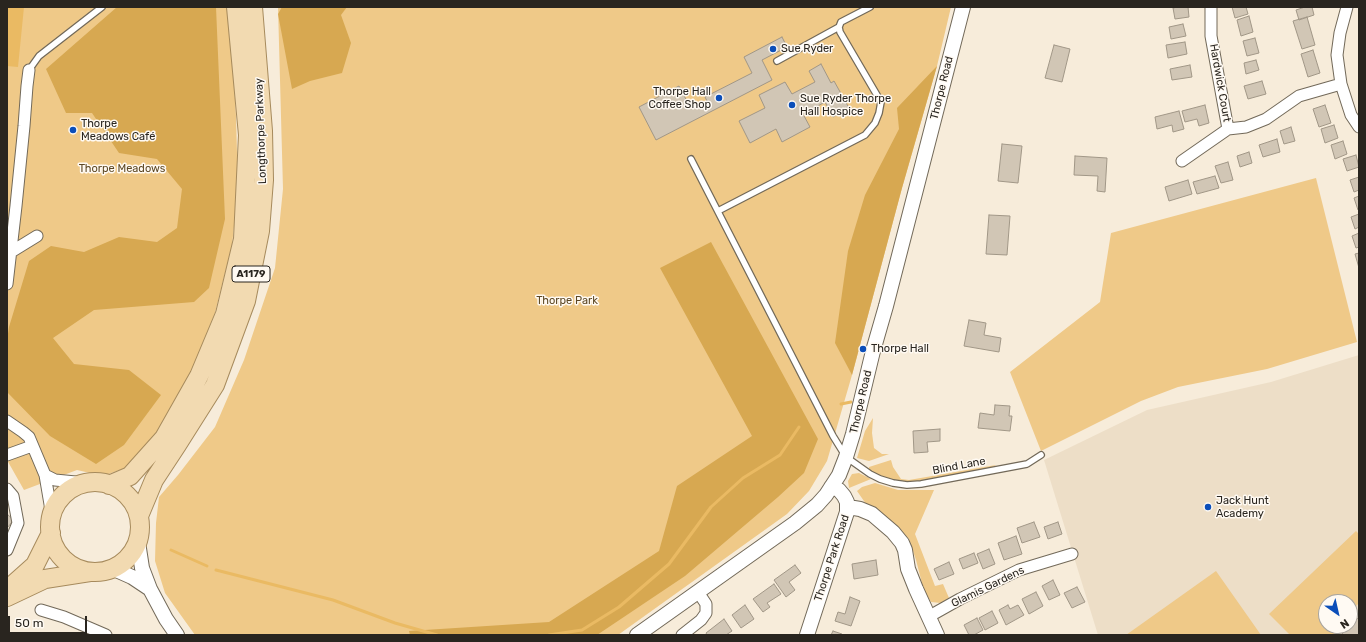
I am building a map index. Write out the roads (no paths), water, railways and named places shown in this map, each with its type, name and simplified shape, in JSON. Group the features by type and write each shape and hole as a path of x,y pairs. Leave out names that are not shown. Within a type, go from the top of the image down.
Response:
{"main road":[{"name":"Longthorpe Parkway","path":"109,485 130,476 164,438 199,376 225,314 243,239 248,135 236,7"},
{"name":"Longthorpe Parkway","path":"139,516 154,480 215,385 246,301 260,231 264,180 263,131 253,7"},
{"path":"7,590 35,565 51,525 56,504 64,495 75,487 86,483 98,482 109,485 126,494 134,504 139,516 141,529 138,542 132,553 124,562 114,569 102,572 90,572 45,579 7,597"},
{"path":"51,525 55,548 64,560 76,568 90,572"}],"street":[{"name":"Thorpe Road","path":"637,635 817,505 839,475 853,434 873,351 963,7"},
{"name":"Hardwick Court","path":"1211,7 1211,36 1228,129"},
{"path":"1347,7 1336,55 1340,84 1351,115 1359,127"},
{"path":"7,284 29,70"},
{"name":"Hardwick Court","path":"1182,161 1228,129 1246,127 1266,119 1298,96 1340,84"},
{"path":"11,252 37,236"},
{"path":"7,422 29,437 45,475 51,525"},
{"path":"7,455 20,449 32,446"},
{"path":"45,475 55,480 86,483"},
{"name":"Thorpe Park Road","path":"807,635 848,507 844,496 839,490 831,487"},
{"path":"7,489 13,496 18,523 7,550"},
{"path":"848,507 860,509 872,514 893,532 902,543 905,550 908,569 937,635"},
{"path":"138,542 142,568 150,589 166,619 177,635"},
{"name":"Glamis Gardens","path":"928,617 1018,570 1072,554"},
{"path":"114,569 132,577 150,589"},
{"path":"682,635 706,613 706,604 698,592"},
{"path":"41,610 64,617 106,635"}],"lane":[{"path":"29,70 39,56 102,7"},
{"path":"777,61 839,27 841,22 870,7"},
{"path":"718,211 865,135 875,123 879,113 880,102 839,27"},
{"path":"691,158 833,436 846,457"},
{"name":"Blind Lane","path":"846,457 870,474 880,479 908,485 921,484 1027,464 1040,455"}],"waterway":[{"path":"841,404 851,402"},
{"path":"549,635 582,630 619,607 669,564 711,507 743,478 780,455 799,427"},
{"path":"171,550 207,566"},
{"path":"216,570 333,600 395,623 437,635"}],"place":[{"name":"Sue Ryder","path":"773,49"},
{"name":"Thorpe Hall Coffee Shop","path":"719,98"},
{"name":"Sue Ryder Thorpe Hall Hospice","path":"792,105"},
{"name":"Thorpe Meadows Café","path":"73,130"},
{"name":"Thorpe Hall","path":"863,349"},
{"name":"Jack Hunt Academy","path":"1208,507"}],"park label":[{"name":"Thorpe Meadows","path":"122,169"},
{"name":"Thorpe Park","path":"567,301"}]}
